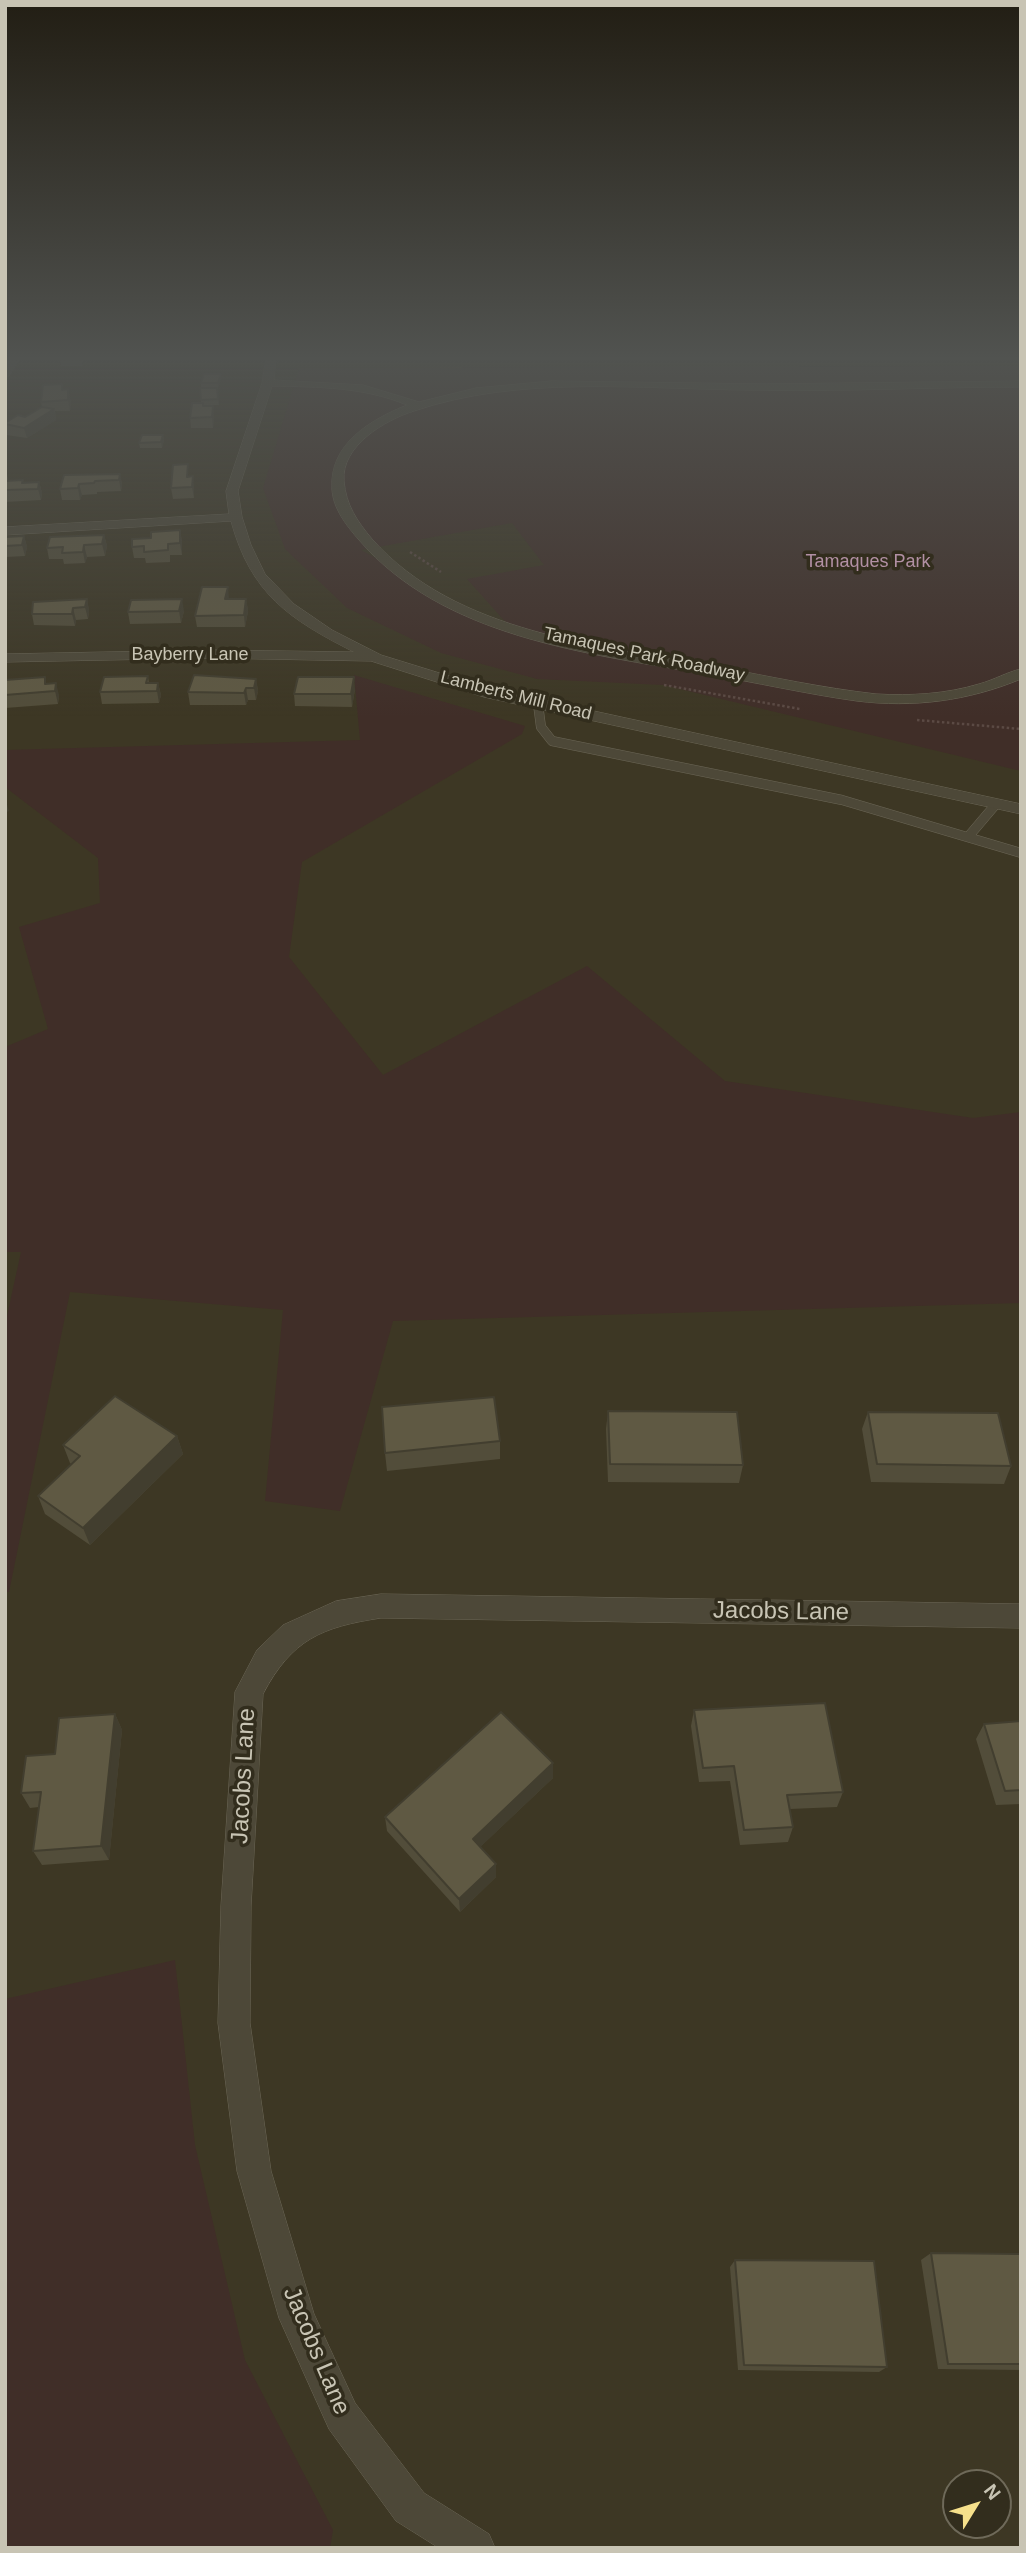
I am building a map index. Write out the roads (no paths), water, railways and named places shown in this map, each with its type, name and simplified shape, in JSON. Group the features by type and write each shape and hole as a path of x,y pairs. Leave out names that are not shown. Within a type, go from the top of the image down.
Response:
{"street":[{"name":"Lamberts Mill Road","path":"236,479 232,491 236,517 244,545 259,576 289,607 327,632 374,657 484,692 1021,809"},
{"name":"Tamaques Park Roadway","path":"336,479 340,506 355,532 419,587 457,606 565,642 877,699 939,698 972,691 1021,673"},
{"path":"5,531 236,517"},
{"name":"Bayberry Lane","path":"5,659 197,654 374,657"},
{"name":"Jacobs Lane","path":"475,2548 410,2507 342,2416 297,2318 254,2171 234,2023 236,1906 248,1692 267,1659 293,1634 336,1613 381,1606 1021,1616"}],"lane":[{"path":"538,704 541,727 552,741 842,800 1021,853"},
{"path":"968,837 996,804"}],"park label":[{"name":"Tamaques Park","path":"868,562"}]}
